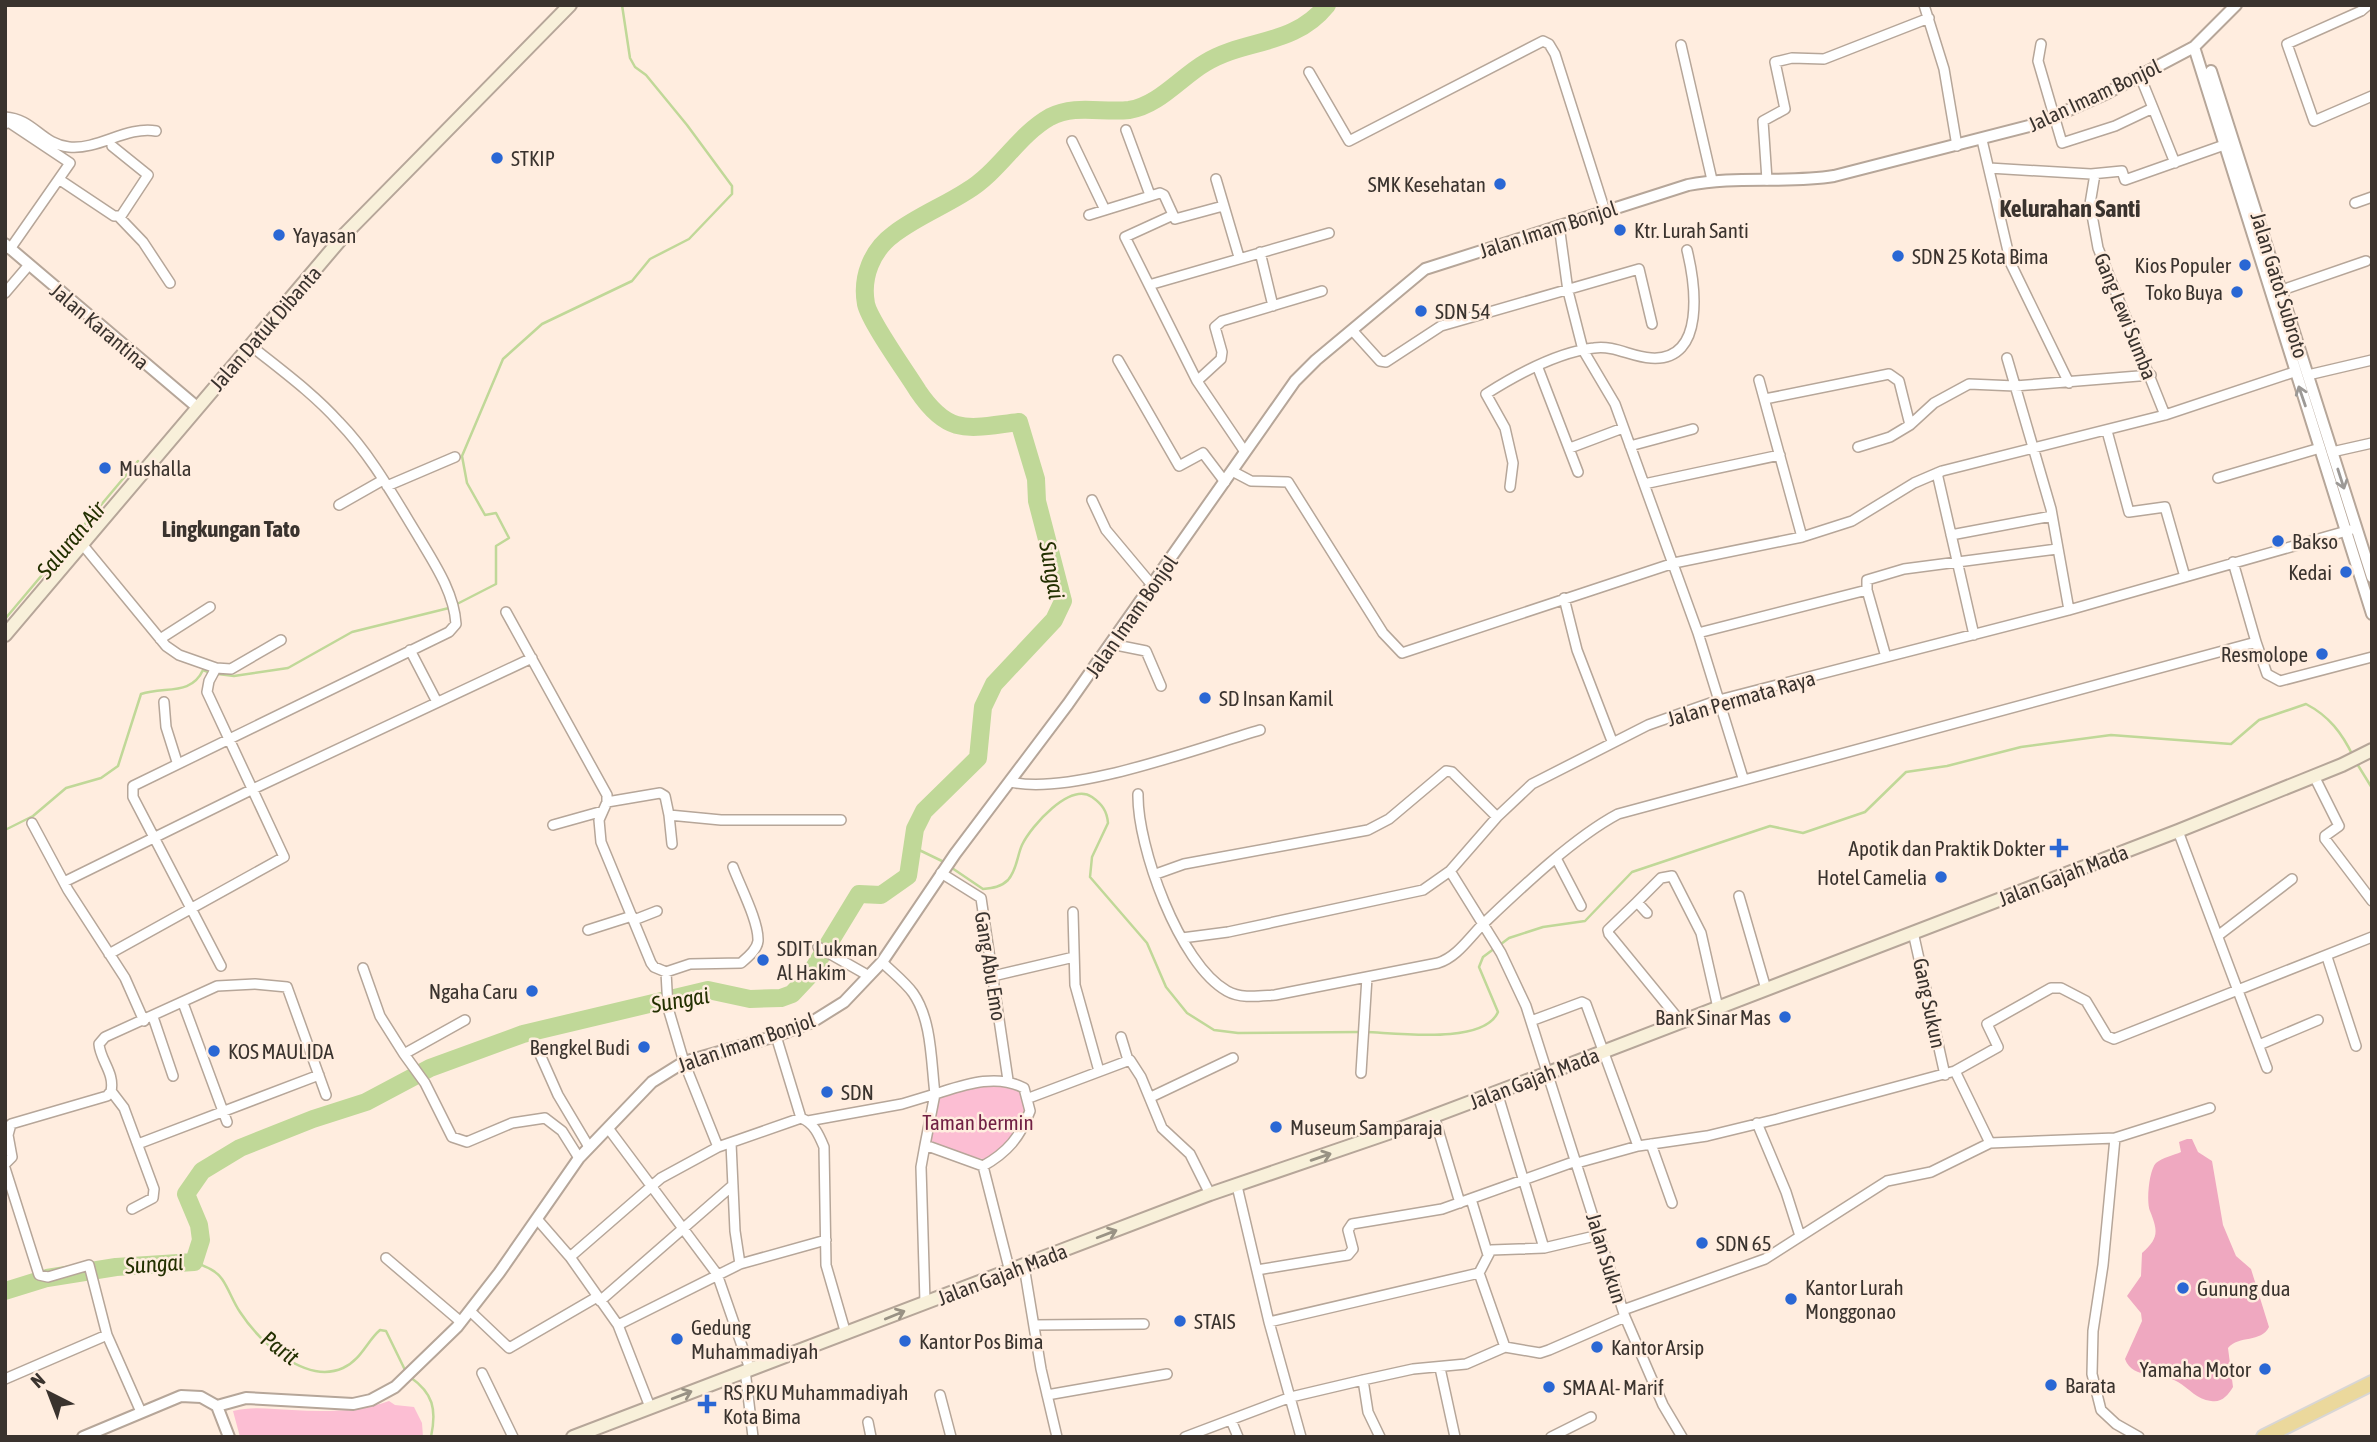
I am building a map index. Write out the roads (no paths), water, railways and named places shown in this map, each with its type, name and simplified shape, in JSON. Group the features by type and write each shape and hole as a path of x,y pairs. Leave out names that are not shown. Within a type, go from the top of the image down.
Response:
{"highway":[{"path":"2263,1437 2372,1386"},
{"path":"2273,1437 2372,1386"}],"main road":[{"name":"Jalan Datuk Dibanta","path":"5,635 346,233 570,5"},
{"name":"Jalan Gajah Mada","path":"572,1437 591,1434 650,1407 1210,1194 1434,1116 1606,1051 2178,831 2368,752"}],"street":[{"path":"1924,5 1944,69 1957,146"},
{"path":"2198,44 2236,5"},
{"path":"2368,5 2361,11 2287,44 2314,121 2372,96"},
{"path":"1767,180 1763,121 1785,109 1775,62 1792,58 1824,59 1929,18"},
{"path":"1309,72 1349,141 1543,41 1552,47 1563,76 1605,211"},
{"path":"2041,44 2038,61 2062,143 2115,126 2153,108"},
{"name":"Jalan Imam Bonjol","path":"217,1406 246,1398 353,1404 383,1394 414,1371 461,1322 579,1157 652,1082 684,1062 776,1036 811,1022 838,1006 882,962 946,866 1111,644 1296,381 1426,269 1559,225 1712,180 1804,181 1982,140 2054,117 2140,76 2198,44"},
{"name":"Jalan Gatot Subroto","path":"2198,44 2294,372 2351,530 2368,551 2372,577"},
{"name":"Jalan Gatot Subroto","path":"2198,44 2235,138 2332,452 2372,614"},
{"path":"1681,46 1712,180"},
{"path":"2140,76 2175,163"},
{"path":"5,117 25,120 48,140 69,147 95,144 141,130 156,131"},
{"path":"5,124 7,121 70,163 60,180 8,246"},
{"path":"1126,130 1150,195"},
{"path":"1982,140 2011,264 2069,383"},
{"path":"1072,141 1105,210"},
{"path":"1989,168 2095,174 2122,172 2125,180 2227,144"},
{"path":"112,146 148,174 119,217"},
{"name":"Gang Lewi Sumba","path":"2095,174 2090,204 2098,248 2165,415"},
{"path":"1216,179 1240,257"},
{"path":"60,180 119,217 143,242 170,283"},
{"path":"1089,215 1150,195 1164,195 1171,216"},
{"path":"2355,203 2372,197"},
{"path":"1223,206 1180,219 1171,216 1125,237 1197,381 1245,452"},
{"path":"1559,225 1567,291 1583,349 1609,392 1674,563 1743,778"},
{"path":"1149,285 1329,233"},
{"name":"Jalan Karantina","path":"8,246 197,407"},
{"path":"1510,487 1513,463 1504,428 1486,394 1583,349 1606,347 1654,359 1669,356 1683,346 1689,337 1695,296 1687,250"},
{"path":"1260,252 1273,306"},
{"path":"2282,290 2366,261"},
{"path":"5,293 29,266"},
{"path":"1352,330 1380,360 1386,362 1441,326 1639,268 1652,324"},
{"path":"1197,381 1221,359 1222,352 1214,330 1218,324 1322,291"},
{"path":"221,966 133,797 133,786 230,736 449,632 456,624 456,616 439,572 385,483 353,437 323,404 250,345"},
{"path":"2007,358 2052,516 2069,610"},
{"path":"1118,360 1179,466 1203,453 1225,482"},
{"path":"1232,471 1251,481 1288,482 1383,633 1400,653 1674,563 1802,537 1852,521 1937,473 2165,415 2294,372 2372,360"},
{"path":"1538,368 1578,472"},
{"path":"1765,399 1889,374 1899,381 1910,425"},
{"path":"1858,447 1882,441 1910,425 1934,403 1969,384 2015,386 2151,375"},
{"path":"1759,380 1802,537"},
{"path":"1570,448 1623,428"},
{"path":"1630,446 1693,429"},
{"path":"2107,431 2129,512 2165,507 2185,577"},
{"path":"2332,452 2372,443"},
{"path":"2218,478 2320,448"},
{"path":"1644,484 1780,455"},
{"path":"339,505 385,483 455,457"},
{"path":"1937,473 1974,635"},
{"path":"1092,500 1106,530 1152,585"},
{"path":"1951,535 2052,516"},
{"name":"Jalan Permata Raya","path":"1182,938 1228,932 1416,892 1432,886 1450,871 1497,817 1545,776 1612,741 1719,700 2069,610 2351,530"},
{"path":"82,544 160,639 179,656 216,668 231,669 281,640"},
{"path":"1886,657 1867,590 1867,580 1904,569 2057,549"},
{"path":"2233,562 2267,674 2280,681 2372,657"},
{"path":"1698,633 1867,590"},
{"path":"1564,598 1577,650 1612,741"},
{"path":"160,639 210,607"},
{"path":"506,612 607,795 598,828 601,842 654,967 666,972 690,964 741,963 756,947 758,941 754,924 733,867"},
{"path":"1138,794 1142,827 1156,874 1189,952 1227,991 1241,995 1275,995 1445,961 1483,924 1597,826 1618,814 1743,778 2256,642"},
{"path":"1111,644 1146,651 1161,686"},
{"path":"410,650 437,702"},
{"path":"64,883 253,789 532,658"},
{"path":"109,954 284,857 230,736 207,692 216,668"},
{"path":"164,702 166,727 177,762"},
{"path":"1011,782 1035,787 1080,780 1260,730"},
{"path":"1156,874 1184,864 1368,830 1389,819 1446,771 1452,772 1497,817"},
{"path":"2314,776 2339,826 2325,836 2325,839 2372,901"},
{"path":"607,802 660,793 665,796 672,844"},
{"path":"553,825 603,811"},
{"path":"669,815 721,820 841,820"},
{"path":"32,823 64,883 148,1019 173,1076"},
{"path":"2178,831 2267,1068"},
{"path":"1557,860 1581,906"},
{"name":"Gang Abu Emo","path":"946,866 981,898 1009,1080"},
{"name":"Jalan Sukun","path":"1450,871 1501,953 1531,1021 1624,1314 1663,1405 1682,1437"},
{"path":"1681,1022 1608,930 1661,878 1672,876 1701,933 1718,1007"},
{"path":"2219,935 2292,880"},
{"path":"1739,896 1766,989"},
{"path":"1637,902 1647,913"},
{"path":"588,930 657,911"},
{"path":"1073,912 1075,985 1099,1071"},
{"name":"Gang Sukun","path":"1913,932 1945,1074"},
{"path":"1257,1270 1348,1255 1353,1249 1348,1230 1352,1224 1394,1219 1460,1203 1576,1162 1638,1146 1757,1123 1955,1071 1998,1047 1987,1024 2051,988 2070,990 2086,1001 2112,1040 2240,992 2372,937"},
{"path":"818,947 869,976"},
{"path":"993,976 1074,957"},
{"path":"2327,957 2356,1046"},
{"path":"882,962 910,990 920,1009 928,1036 935,1094 921,1167 925,1303"},
{"path":"363,968 380,1016 425,1083 455,1140 467,1142 512,1124 545,1118 562,1131 579,1157"},
{"path":"666,972 668,1008 684,1062 718,1147"},
{"path":"1361,1073 1367,977"},
{"path":"132,1209 153,1198 154,1189 124,1108 111,1091 111,1076 99,1044 105,1037 217,986 255,984 287,987 326,1095"},
{"path":"1531,1021 1584,1002 1606,1051 1638,1146"},
{"path":"183,1003 227,1122"},
{"path":"404,1054 465,1020"},
{"path":"2259,1045 2318,1020"},
{"path":"776,1036 804,1120 818,1133 824,1147 828,1276 845,1334"},
{"path":"1121,1037 1128,1060 1134,1064 1151,1097 1163,1128 1190,1154 1210,1194"},
{"path":"538,1050 558,1095 589,1147"},
{"path":"1151,1097 1233,1058"},
{"path":"1028,1098 1128,1060"},
{"path":"1955,1071 1990,1143"},
{"path":"138,1144 319,1075"},
{"path":"570,1257 650,1187 718,1147 804,1120 902,1104 993,1080 1009,1080 1024,1088 1030,1111 1015,1142 1002,1156 983,1166 925,1146"},
{"path":"111,1091 107,1096 11,1124 8,1128 12,1157 5,1166 39,1275 48,1277 89,1265 107,1335 141,1412"},
{"path":"1497,1092 1544,1248"},
{"path":"1185,1437 1291,1397 1413,1369 1466,1364 1505,1347 1540,1353 1549,1350 1624,1314 1765,1259 1887,1181 1931,1172 1990,1143 2115,1138 2210,1108"},
{"path":"1434,1116 1460,1203"},
{"path":"1757,1123 1791,1205 1800,1236"},
{"path":"608,1128 718,1274 747,1370 752,1437"},
{"path":"2115,1138 2103,1265 2093,1331 2092,1374 2101,1410 2116,1424 2139,1437"},
{"path":"731,1143 740,1264"},
{"path":"1651,1144 1672,1203"},
{"path":"983,1166 1010,1272"},
{"path":"470,1311 509,1348 598,1299 733,1185"},
{"path":"1237,1186 1269,1322 1301,1437"},
{"path":"1471,1199 1488,1255"},
{"path":"537,1219 570,1257 618,1325 650,1407"},
{"path":"1505,1347 1479,1273 1491,1250 1544,1248 1599,1235"},
{"path":"618,1325 740,1264 826,1240"},
{"path":"386,1258 461,1322"},
{"path":"1024,1266 1057,1437"},
{"path":"1269,1322 1479,1273"},
{"path":"1034,1325 1144,1324"},
{"path":"5,1379 107,1335"},
{"path":"1440,1368 1455,1437"},
{"path":"482,1373 513,1437"},
{"path":"1047,1395 1167,1374"},
{"path":"1363,1380 1368,1412 1380,1437"},
{"path":"83,1437 181,1396 193,1395 217,1406 229,1437"},
{"path":"940,1395 951,1437"},
{"path":"1551,1437 1591,1417"},
{"path":"1231,1419 1238,1437"},
{"path":"868,1422 871,1437"}],"waterway":[{"path":"457,604 496,584 496,546 509,538 496,513 485,515 467,483 462,456 503,359 542,324 632,281 650,259 689,239 732,194 732,186 687,125 646,75 635,67 630,58 622,5"},
{"name":"Sungai","path":"5,1291 47,1278 116,1267 194,1262 201,1240 199,1225 186,1194 202,1171 240,1148 313,1119 366,1102 430,1068 523,1034 708,990 750,999 781,998 792,994 809,976 859,894 881,895 908,876 915,829 924,811 978,758 983,707 994,684 1054,620 1063,601 1037,501 1036,479 1019,422 961,426 950,423 929,406 889,348 866,304 865,284 874,256 886,240 903,228 978,183 1028,133 1050,117 1069,111 1129,110 1150,103 1205,63 1299,28 1314,19 1327,5"},
{"name":"Saluran Air","path":"5,619 138,461"},
{"path":"218,674 234,676 288,668 352,632 449,608"},
{"path":"5,830 33,816 66,788 101,778 118,766 141,694 184,687 192,684 203,670 208,672"},
{"path":"1501,944 1509,938 1543,927 1585,921 1632,872 1770,826 1803,833 1865,812 1906,772 1947,766 2021,747 2111,735 2231,744 2259,720 2306,704 2334,726 2353,756"},
{"path":"2356,762 2372,788"},
{"path":"949,866 983,889 1000,886 1011,876 1027,837 1052,808 1073,796 1083,794 1092,797 1103,808 1108,823 1092,857 1090,877 1147,943 1166,987 1187,1013 1214,1030 1238,1033 1360,1032"},
{"path":"913,847 944,862"},
{"path":"1366,1032 1438,1035 1476,1029 1490,1022 1498,1012 1479,967 1483,957 1495,948"},
{"name":"Parit","path":"194,1262 219,1276 248,1323 271,1347 299,1365 328,1372 343,1368 355,1360 380,1330 386,1331 406,1372"},
{"name":"Parit","path":"410,1377 424,1389 431,1402 431,1437"}],"place":[{"name":"STKIP","path":"497,158"},
{"name":"SMK Kesehatan","path":"1500,184"},
{"name":"Ktr. Lurah Santi","path":"1620,230"},
{"name":"Yayasan","path":"279,235"},
{"name":"SDN 25 Kota Bima","path":"1898,256"},
{"name":"Kios Populer","path":"2245,265"},
{"name":"Toko Buya","path":"2237,292"},
{"name":"SDN 54","path":"1421,311"},
{"name":"Mushalla","path":"105,468"},
{"name":"Bakso","path":"2278,541"},
{"name":"Kedai","path":"2346,572"},
{"name":"Resmolope","path":"2322,654"},
{"name":"SD Insan Kamil","path":"1205,698"},
{"name":"Apotik dan Praktik Dokter","path":"2059,848"},
{"name":"Hotel Camelia","path":"1941,877"},
{"name":"SDIT Lukman Al Hakim","path":"763,960"},
{"name":"Ngaha Caru","path":"532,991"},
{"name":"Bank Sinar Mas","path":"1785,1017"},
{"name":"Bengkel Budi","path":"644,1047"},
{"name":"KOS MAULIDA","path":"214,1051"},
{"name":"SDN","path":"827,1092"},
{"name":"Museum Samparaja","path":"1276,1127"},
{"name":"SDN 65","path":"1702,1243"},
{"name":"Gunung dua","path":"2183,1288"},
{"name":"Kantor Lurah Monggonao","path":"1791,1299"},
{"name":"STAIS","path":"1180,1321"},
{"name":"Gedung Muhammadiyah","path":"677,1339"},
{"name":"Kantor Pos Bima","path":"905,1341"},
{"name":"Kantor Arsip","path":"1597,1347"},
{"name":"Yamaha Motor","path":"2265,1369"},
{"name":"Barata","path":"2051,1385"},
{"name":"SMA Al- Marif","path":"1549,1387"},
{"name":"RS PKU Muhammadiyah Kota Bima","path":"707,1404"}],"district":[{"name":"Kelurahan Santi","path":"2070,208"},
{"name":"Lingkungan Tato","path":"231,529"}],"park label":[{"name":"Taman bermin","path":"978,1122"}]}
